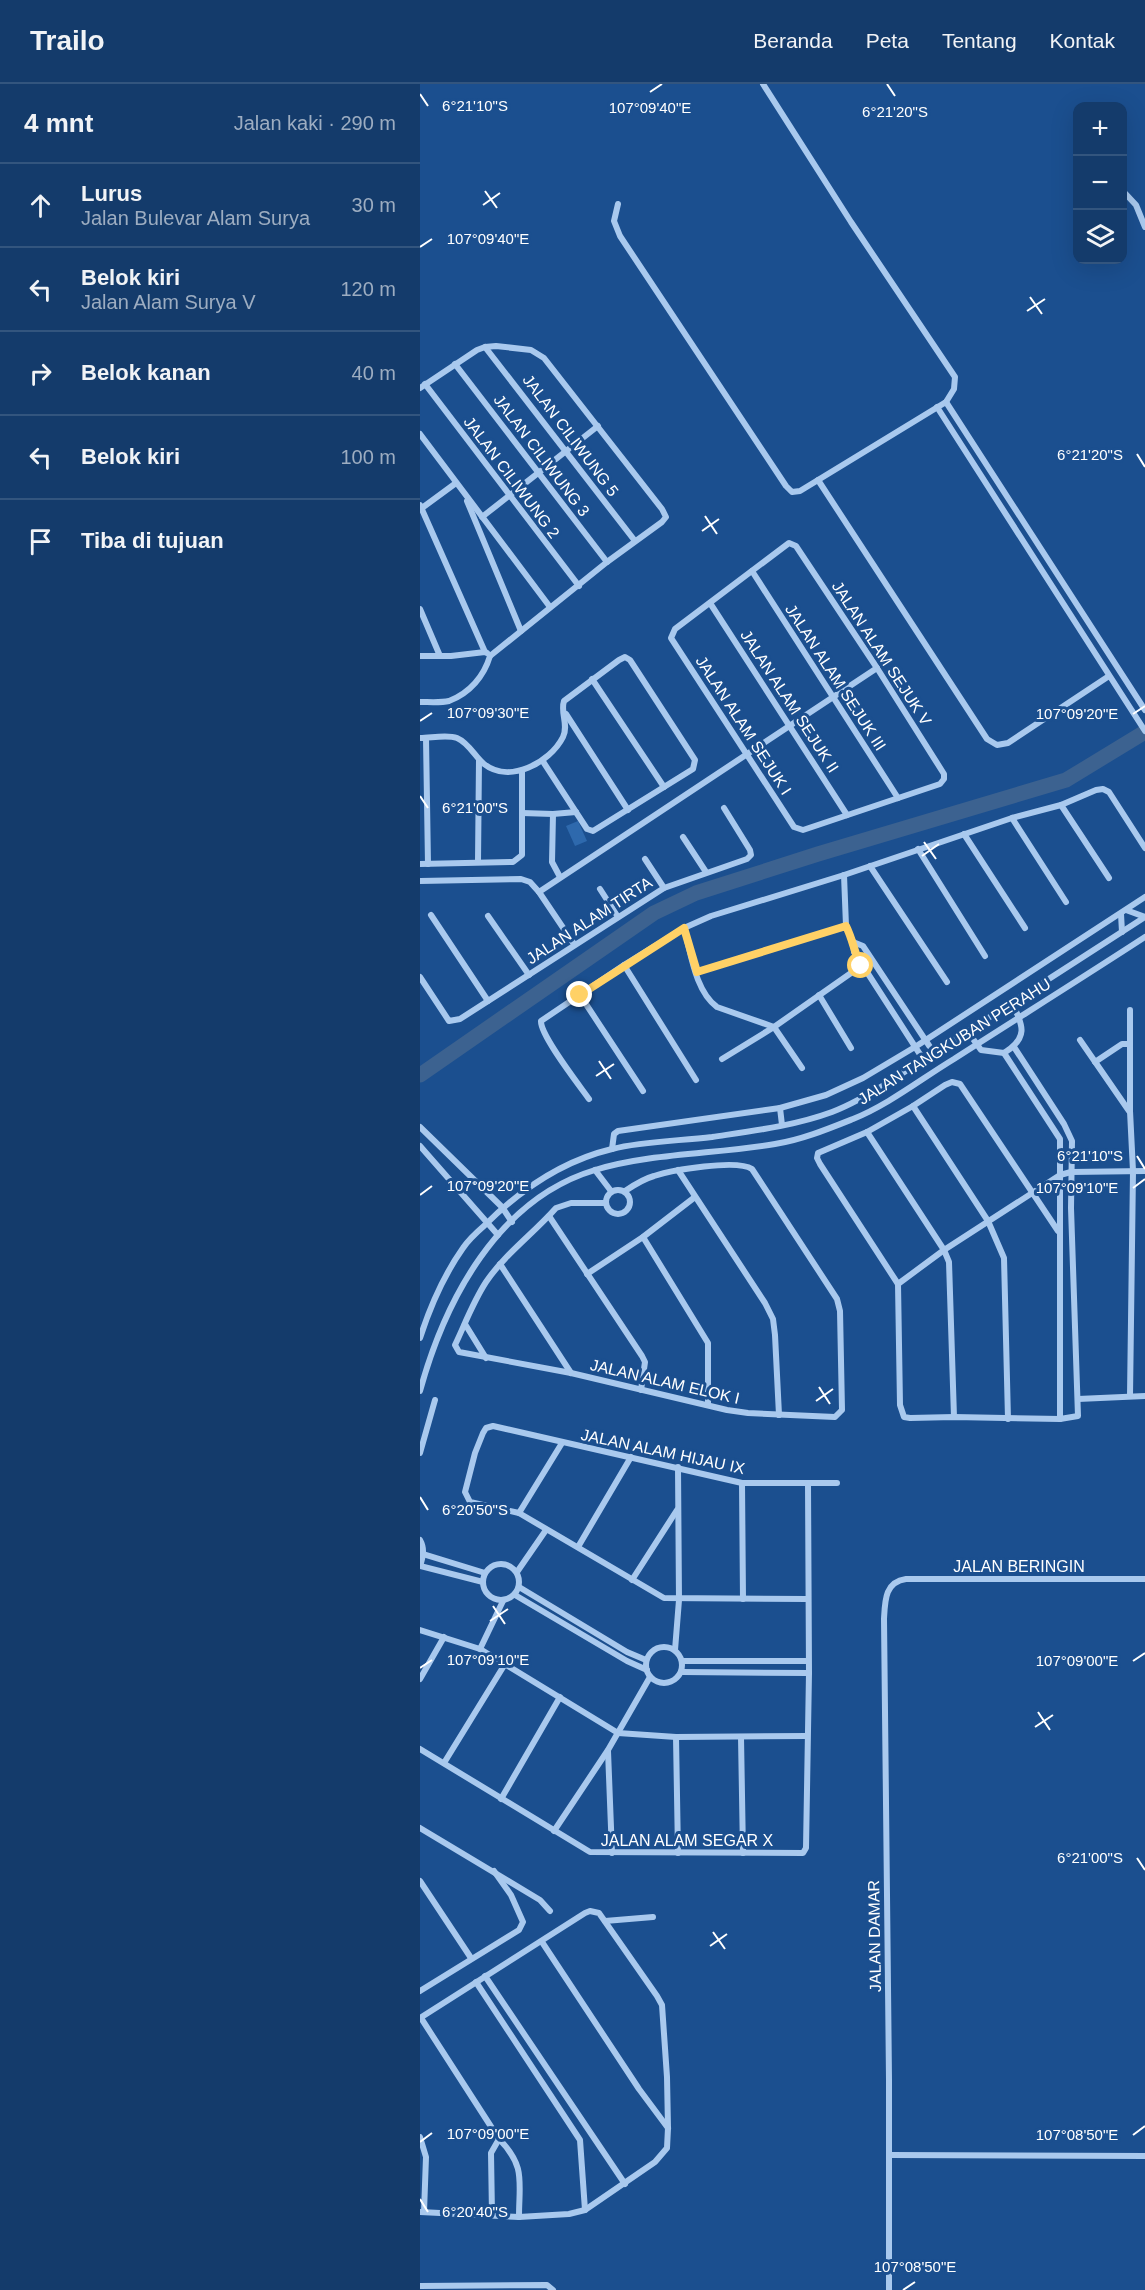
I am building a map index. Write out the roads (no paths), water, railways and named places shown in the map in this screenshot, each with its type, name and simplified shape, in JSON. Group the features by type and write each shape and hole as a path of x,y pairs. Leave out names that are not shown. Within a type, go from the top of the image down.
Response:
{"street":[{"path":"618,204 614,221 620,236 792,492 800,491 946,402 954,389 955,377 851,222 763,84"},
{"path":"1127,195 1136,205 1145,227"},
{"path":"420,656 488,654 521,631 666,517 544,358 531,350 485,346 423,386"},
{"name":"JALAN CILIWUNG 5","path":"485,346 635,541"},
{"name":"JALAN CILIWUNG 3","path":"455,364 607,562"},
{"name":"JALAN CILIWUNG 2","path":"423,386 579,586"},
{"path":"946,402 1145,710"},
{"path":"937,407 1145,731"},
{"path":"482,517 598,426"},
{"path":"420,434 550,607"},
{"path":"818,480 987,739 997,745 1008,742 1110,676"},
{"path":"420,702 447,702 471,687 483,674 488,654 421,507 456,483"},
{"path":"465,495 521,631"},
{"name":"JALAN ALAM SEJUK V","path":"752,571 784,547 793,544 877,668 944,774 944,779 940,784 898,798"},
{"path":"710,603 752,571"},
{"name":"JALAN ALAM SEJUK III","path":"752,571 898,798"},
{"name":"JALAN ALAM SEJUK I","path":"710,603 672,633 671,638 794,827 803,830 847,815"},
{"name":"JALAN ALAM SEJUK II","path":"710,603 847,815"},
{"path":"420,609 440,656"},
{"path":"428,864 423,738 453,737 460,739 486,766 496,770 522,772 542,760 560,743 566,727 564,701 625,657 630,660 695,760 695,765 592,831 587,829 542,760"},
{"path":"539,892 877,668"},
{"path":"592,679 664,787"},
{"path":"564,711 628,810"},
{"path":"478,862 479,760"},
{"path":"420,864 513,862 519,859 522,855 522,772"},
{"path":"589,1099 541,1026 542,1020 684,928 711,916 844,875 1012,818 1061,805 1096,790 1103,789 1109,792 1145,849"},
{"path":"847,815 898,798"},
{"path":"1061,805 1109,879"},
{"name":"JALAN ALAM TIRTA","path":"420,977 449,1021 455,1022 664,888 747,859 751,855 750,850 724,808"},
{"path":"522,813 576,812"},
{"path":"553,814 552,862 560,877"},
{"path":"1012,818 1066,902"},
{"path":"964,834 1025,928"},
{"path":"683,837 706,872"},
{"path":"918,849 985,956"},
{"path":"645,859 664,888"},
{"path":"870,866 947,982"},
{"path":"844,875 846,926 854,942 854,952 923,1059"},
{"path":"420,881 521,879 530,882 574,944"},
{"path":"600,890 618,917"},
{"path":"612,1149 614,1134 618,1131 780,1108 826,1095 862,1078 915,1047 1145,897"},
{"path":"1123,912 1145,917"},
{"path":"1122,932 1123,912"},
{"path":"431,915 488,1001"},
{"path":"488,916 529,975"},
{"name":"JALAN TANGKUBAN PERAHU","path":"420,1338 432,1304 464,1245 502,1207 530,1184 586,1156 612,1149 711,1137 782,1125 833,1112 968,1032 1145,917"},
{"path":"697,972 846,926"},
{"path":"684,928 704,993 717,1007 774,1027 802,1068"},
{"name":"JALAN TANGKUBAN PERAHU","path":"420,1391 421,1380 457,1294 498,1235 550,1190 595,1170 642,1161 777,1144 856,1118 1020,1018 1145,937"},
{"path":"854,942 863,946 934,1053"},
{"path":"624,965 696,1080"},
{"path":"722,1059 774,1027 861,966"},
{"path":"580,995 644,1090"},
{"path":"819,995 851,1048"},
{"path":"1006,1056 1022,1032 1020,1018 1012,1003"},
{"path":"893,1014 903,1007"},
{"path":"1130,1010 1130,1112 1133,1171 1130,1396"},
{"path":"968,1032 975,1045 989,1052 1006,1056 1060,1139 1058,1231 1060,1419"},
{"path":"1080,1040 1130,1112"},
{"path":"1095,1062 1122,1044 1130,1044"},
{"path":"1014,1047 1068,1131 1072,1141 1077,1417 1060,1419 904,1417 900,1405 898,1284 820,1164 818,1154 867,1132 952,1082 960,1084 1058,1231"},
{"path":"913,1106 988,1221 1004,1258 1008,1419"},
{"path":"780,1108 782,1125"},
{"path":"420,1127 502,1207 512,1222"},
{"path":"867,1132 945,1250 951,1276 954,1417"},
{"path":"711,1137 715,1152"},
{"path":"420,1146 498,1235"},
{"path":"443,1173 453,1161"},
{"name":"JALAN ALAM ELOK I","path":"465,1324 455,1345 459,1352 571,1373 748,1413 835,1417 839,1415 842,1410 840,1311 837,1299 752,1169 740,1164 678,1170"},
{"path":"595,1170 611,1191"},
{"path":"625,1191 644,1179 678,1170 765,1304 773,1320 779,1415"},
{"path":"898,1284 988,1221 1060,1175 1145,1171"},
{"path":"618,1189 625,1191 630,1197 627,1210 621,1214 614,1214 608,1210 605,1203 606,1196 611,1191 618,1189"},
{"path":"587,1274 643,1237 695,1197"},
{"path":"486,1358 465,1324 474,1301 486,1281 521,1242 563,1205 605,1203"},
{"path":"549,1216 642,1356 645,1362 641,1390"},
{"path":"643,1237 708,1343 708,1404"},
{"path":"500,1264 571,1373"},
{"path":"1078,1399 1145,1396"},
{"path":"420,1453 435,1400"},
{"name":"JALAN ALAM HIJAU IX","path":"519,1513 470,1502 465,1492 474,1453 486,1428 498,1426 562,1443 742,1483 837,1483"},
{"path":"562,1443 519,1513 664,1598 679,1600 807,1599"},
{"path":"578,1547 631,1457"},
{"path":"675,1650 679,1600 678,1467"},
{"path":"742,1483 743,1599"},
{"path":"420,1630 480,1649 618,1733 676,1737 807,1736 808,1483"},
{"path":"632,1580 678,1509"},
{"path":"517,1572 546,1530"},
{"path":"420,1540 422,1554 420,1566 483,1582"},
{"path":"422,1554 485,1573"},
{"path":"480,1649 502,1601 514,1595 519,1587 517,1572 510,1566 501,1564 491,1566 485,1573 483,1582 488,1596 502,1601"},
{"name":"JALAN BERINGIN","path":"893,1584 906,1579 1145,1579"},
{"name":"JALAN DAMAR","path":"889,2290 890,2155 884,1618 887,1592 893,1584"},
{"path":"519,1587 627,1652 646,1660"},
{"path":"514,1595 647,1670"},
{"path":"420,1679 444,1637"},
{"path":"662,1646 675,1650 683,1661 682,1672 677,1678 664,1683 650,1677 646,1660 655,1649 662,1646"},
{"path":"683,1661 808,1661"},
{"path":"444,1763 505,1664"},
{"path":"682,1672 809,1672"},
{"path":"554,1831 608,1750 650,1677"},
{"path":"501,1798 560,1697"},
{"name":"JALAN ALAM SEGAR X","path":"420,1749 584,1850 596,1854 803,1853 806,1848 807,1736"},
{"path":"676,1737 678,1853"},
{"path":"741,1737 742,1853"},
{"path":"608,1750 612,1853"},
{"path":"420,1828 540,1900 550,1911"},
{"path":"420,1991 519,1930 523,1922 511,1895 494,1871"},
{"path":"420,1881 471,1959"},
{"path":"420,2137 426,2157 422,2212 519,2217 569,2214 585,2210 625,2184 663,2155 667,2148 669,2128 662,2005 599,1913 585,1913 420,2018 519,2166 519,2217"},
{"path":"605,1921 653,1917"},
{"path":"542,1942 639,2089 669,2128"},
{"path":"485,1976 625,2184"},
{"path":"476,1982 580,2140 585,2210"},
{"path":"580,2140 594,2136"},
{"path":"492,2215 491,2153 499,2139"},
{"path":"890,2155 1145,2156"},
{"path":"420,2286 547,2285 553,2290"}],"waterway":[{"path":"420,1075 654,913 696,893 1066,780 1145,732"}]}
